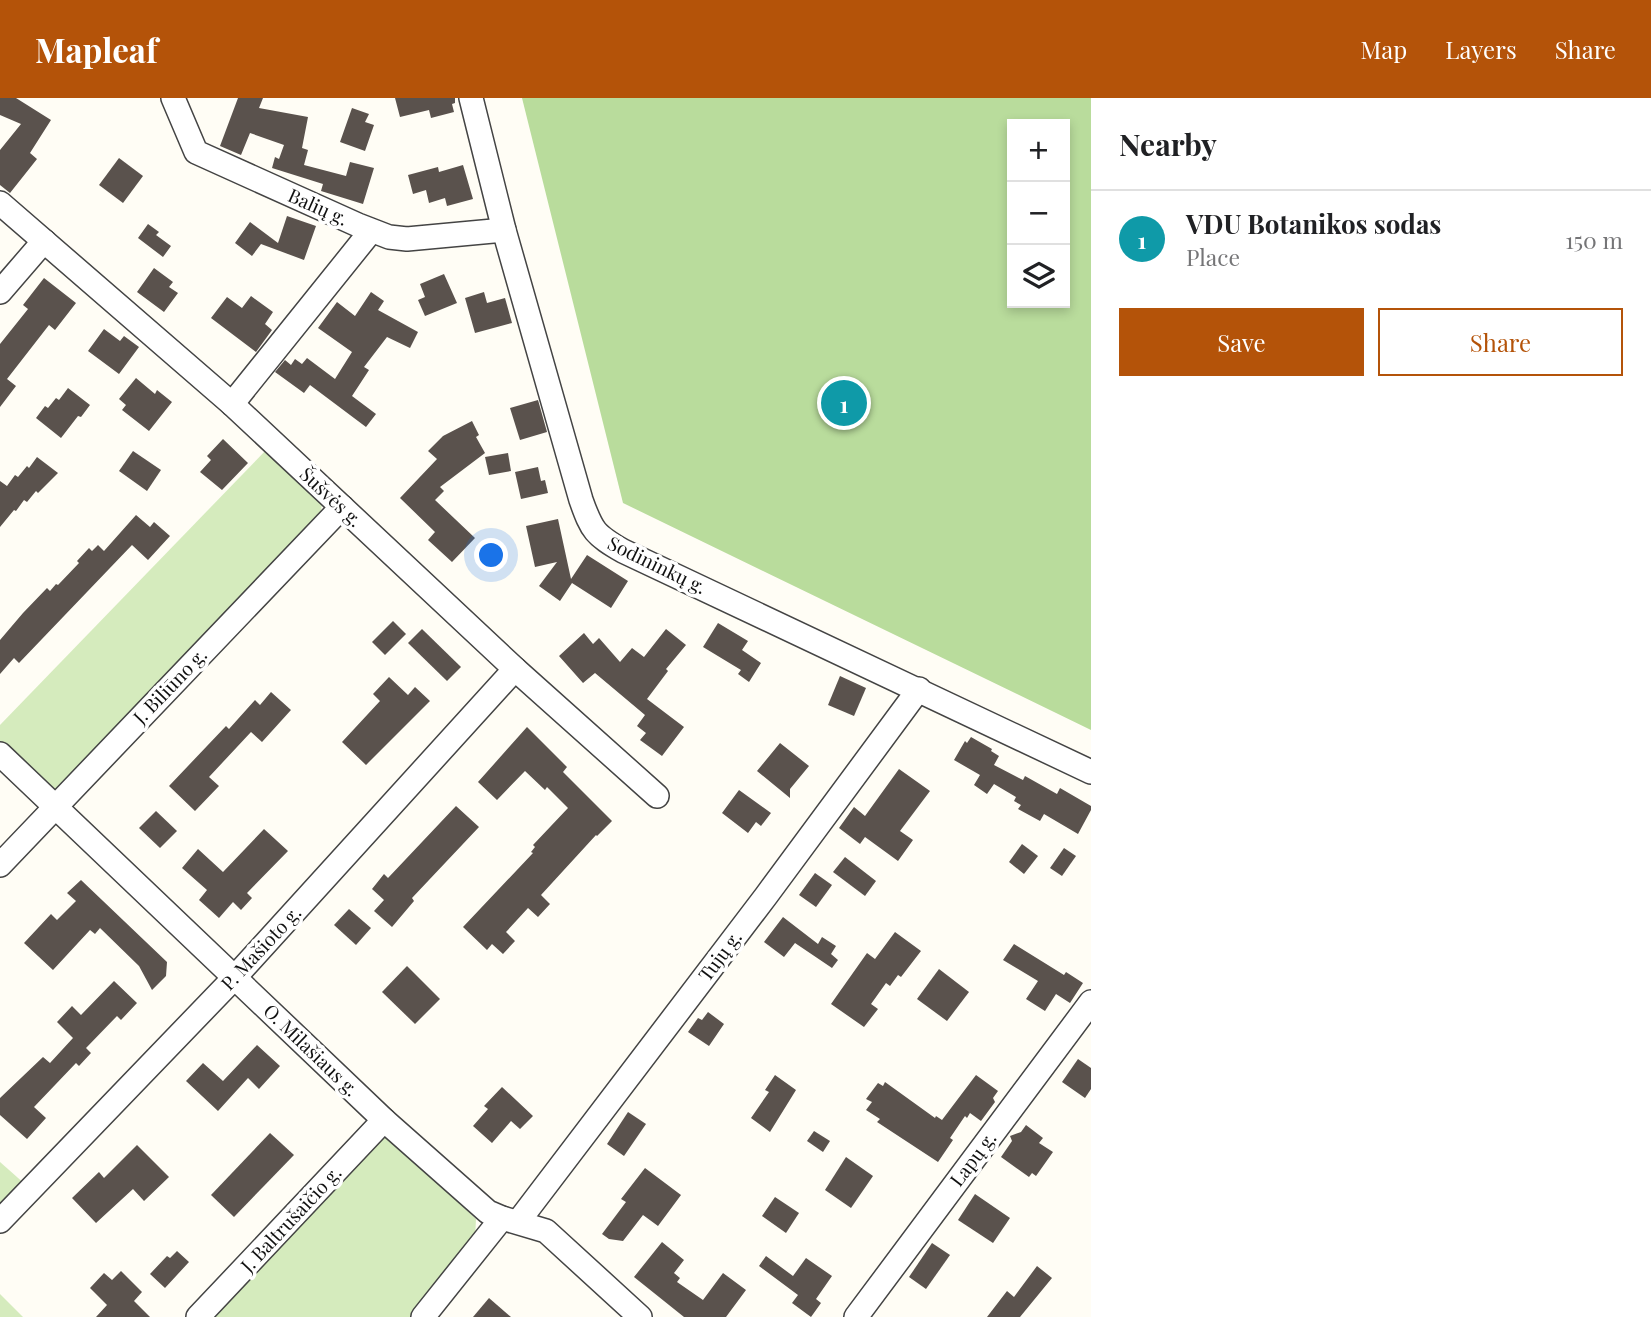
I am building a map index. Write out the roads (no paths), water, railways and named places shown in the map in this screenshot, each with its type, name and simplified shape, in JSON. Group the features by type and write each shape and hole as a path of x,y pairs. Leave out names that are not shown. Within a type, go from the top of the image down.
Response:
{"street":[{"name":"Balių g.","path":"173,98 196,152 371,231 407,239 504,230"},
{"name":"Sodininkų g.","path":"471,98 504,230 581,500 592,529 624,551 1091,772"},
{"name":"Šušvės g.","path":"0,204 232,404 515,669 657,796"},
{"path":"232,404 371,231"},
{"path":"0,292 44,241"},
{"name":"J. Biliūno g.","path":"0,865 342,507"},
{"name":"P. Mašioto g.","path":"0,1221 235,978 515,669"},
{"name":"Tujų g.","path":"423,1317 510,1220 766,896 919,689"},
{"name":"O. Milašiaus g.","path":"0,754 384,1121 488,1212 546,1231 640,1317"},
{"name":"Lapų g.","path":"856,1317 1091,1002"},
{"name":"J. Baltrušaičio g.","path":"198,1317 384,1121"}],"place":[{"name":"VDU Botanikos sodas","path":"844,403"}]}
